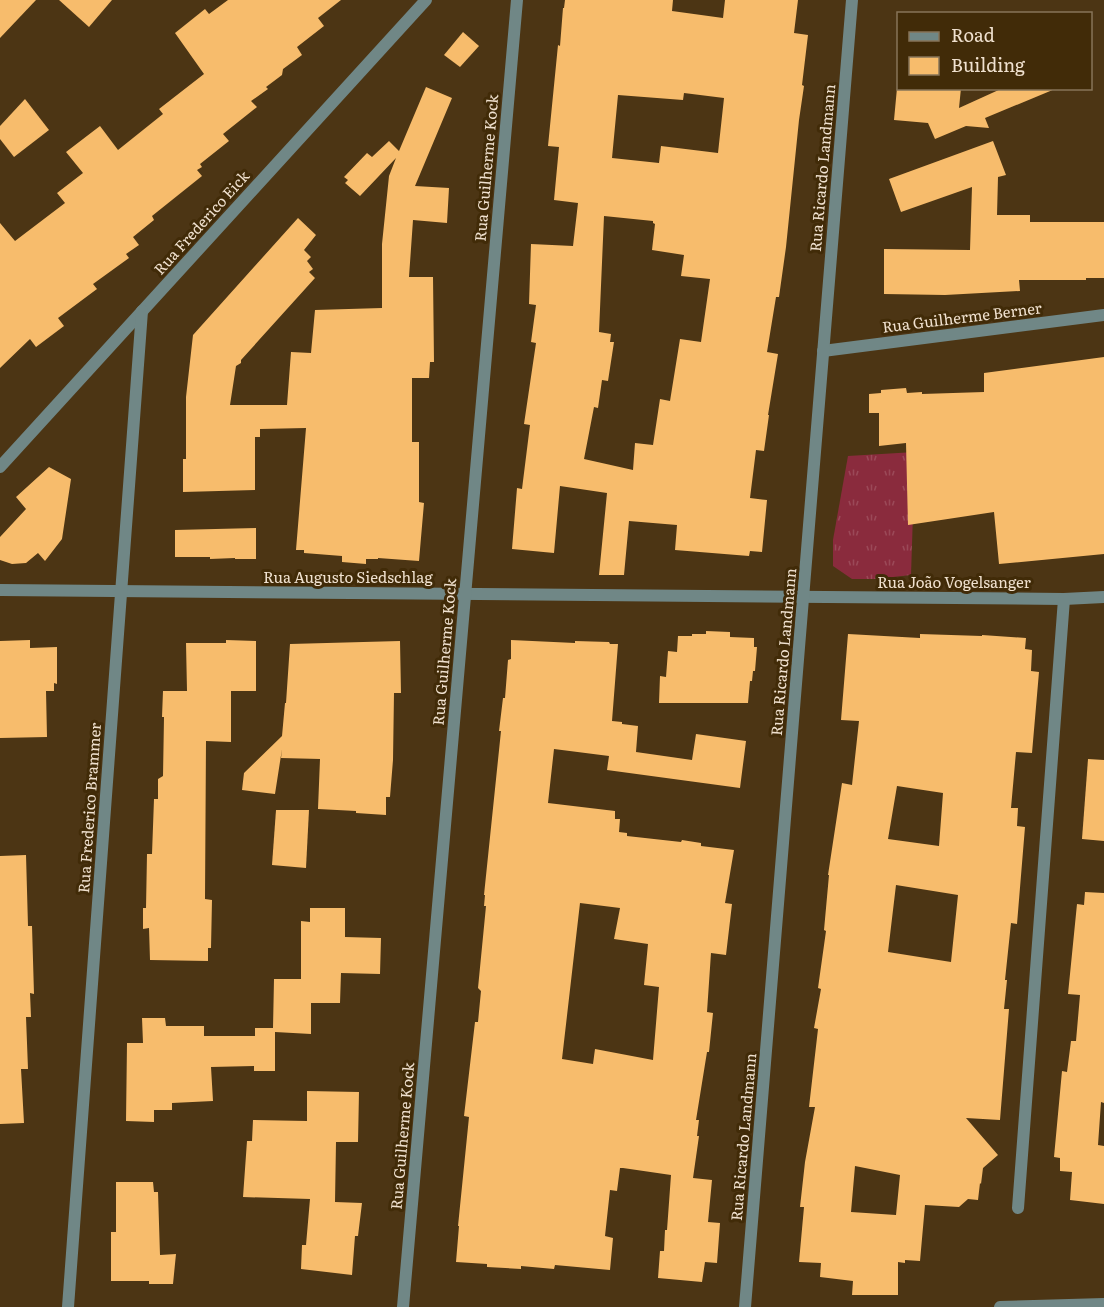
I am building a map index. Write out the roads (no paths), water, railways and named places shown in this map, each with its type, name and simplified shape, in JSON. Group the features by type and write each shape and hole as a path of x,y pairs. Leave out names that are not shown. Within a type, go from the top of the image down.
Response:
{"street":[{"name":"Rua Frederico Eick","path":"0,467 426,0"},
{"name":"Rua Guilherme Kock","path":"403,1307 517,0"},
{"name":"Rua Ricardo Landmann","path":"745,1307 852,0"},
{"name":"Rua Frederico Brammer","path":"68,1307 142,311"},
{"name":"Rua Guilherme Berner","path":"823,351 1104,315"},
{"name":"Rua Augusto Siedschlag","path":"0,590 803,597"},
{"name":"Rua João Vogelsanger","path":"803,597 1064,599 1104,597"},
{"path":"1018,1208 1064,599"},
{"path":"1000,1307 1104,1304"}]}
